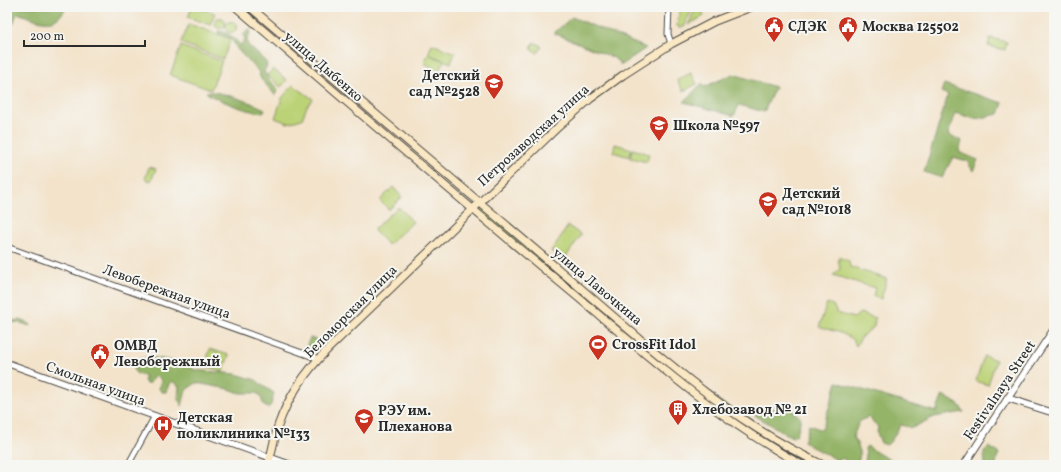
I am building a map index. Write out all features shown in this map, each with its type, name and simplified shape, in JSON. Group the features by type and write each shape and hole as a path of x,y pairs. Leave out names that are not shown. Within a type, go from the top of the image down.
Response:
{"main road":[{"name":"улица Дыбенко","path":"236,7 472,210"},
{"name":"улица Дыбенко","path":"250,7 480,202"},
{"name":"Петрозаводская улица","path":"480,202 558,127 590,99 620,77 671,44 715,21 751,7"},
{"name":"Беломорская улица","path":"269,463 278,427 285,411 298,386 319,358 480,202"},
{"name":"улица Лавочкина","path":"480,202 708,394 786,446 823,465"},
{"name":"улица Лавочкина","path":"472,210 693,394 781,454 802,465"}],"street":[{"path":"669,7 668,34 671,44"},
{"name":"улица Дыбенко","path":"359,112 365,104"},
{"path":"433,176 439,176 441,171 440,168"},
{"name":"Левобережная улица","path":"7,247 319,358"},
{"name":"Festivalnaya Street","path":"964,465 1054,329"},
{"name":"Смольная улица","path":"7,363 154,416 269,463 291,465"},
{"path":"693,394 699,393 699,387"},
{"path":"703,401 701,398 702,395 704,393 708,394"},
{"path":"1008,398 1054,414"},
{"path":"128,465 154,416"}],"green space":[{"path":"7,7 66,7 62,14 51,21 38,20 17,13 13,24 7,22"},
{"path":"192,7 197,7 215,13 210,25 188,17"},
{"path":"685,7 695,7 687,19 685,26 679,28 677,25 680,10"},
{"path":"697,8 703,13 704,16 688,25 692,16"},
{"path":"572,17 646,48 621,65 614,58 554,33"},
{"path":"218,18 222,18 224,19 224,27 218,28 215,25 215,21"},
{"path":"229,22 233,22 235,23 235,31 229,32 226,29 226,25"},
{"path":"189,24 231,39 223,59 181,43"},
{"path":"249,29 251,31 247,39 248,45 266,62 267,66 264,71 269,80 278,89 275,95 261,79 258,71 237,49 231,38 219,34 218,31 222,31 233,37 240,45 245,39 243,35"},
{"path":"990,38 1007,42 1005,50 988,46"},
{"path":"534,42 542,46 538,53 531,49"},
{"path":"432,44 455,53 451,63 428,54"},
{"path":"181,46 222,61 211,90 170,75"},
{"path":"428,54 444,61 439,71 424,63"},
{"path":"273,69 287,80 281,87 267,75"},
{"path":"691,73 697,84 683,91 677,80"},
{"path":"733,74 775,87 764,112 739,105 734,116 684,102 702,83 704,87"},
{"path":"944,84 1003,103 999,114 975,119 955,113 948,135 962,141 959,152 978,160 973,171 967,161 953,157 942,178 924,172 948,95 941,92"},
{"path":"293,85 313,99 307,106 302,119 288,123 275,118 282,98"},
{"path":"206,92 227,95 265,109 263,113 242,109 209,95"},
{"path":"615,144 632,149 629,157 613,152"},
{"path":"633,149 649,154 647,162 630,158"},
{"path":"149,167 156,169 151,181 145,179"},
{"path":"393,187 402,197 390,209 388,209 380,200"},
{"path":"479,202 708,394 823,465 802,465 733,423 472,210"},
{"path":"397,208 400,208 413,222 388,245 375,232 374,229"},
{"path":"568,226 581,235 564,260 551,251"},
{"path":"838,257 849,261 850,267 887,279 881,299 873,296 875,288 833,275 840,269"},
{"path":"827,303 833,305 837,313 854,318 860,313 875,318 874,327 863,335 856,346 854,342 846,335 819,327"},
{"path":"7,312 11,319 29,323 30,326 21,323 8,322"},
{"path":"310,338 321,341 313,349 305,349"},
{"path":"210,349 229,355 223,372 205,366"},
{"path":"984,356 996,360 988,385 976,381"},
{"path":"150,357 180,362 195,370 236,374 256,380 274,393 271,405 268,408 264,406 260,395 256,393 240,393 229,389 196,383 186,390 182,406 178,399 179,386 172,381 166,392 162,392 159,389 161,380 158,377 154,376 150,383 146,384 144,380 145,376 137,374 134,371 133,363 136,360"},
{"path":"837,382 936,412 943,395 959,405 964,412 934,417 912,428 901,425 887,445 881,443 877,433 878,427 868,417 859,422 853,437 860,450 857,465 850,464 842,458 836,460 804,442 809,425 822,430"},
{"path":"786,405 801,418 797,434 792,437 754,415 772,409 779,409"},
{"path":"867,446 889,459 908,465 864,465 866,457 865,448"},
{"path":"989,447 999,453 996,465 985,465 984,451"}],"place":[{"name":"СДЭК","path":"774,43"},
{"name":"Москва 125502","path":"848,43"},
{"name":"Детский сад №2528","path":"494,100"},
{"name":"Школа №597","path":"659,142"},
{"name":"Детский сад №1018","path":"768,218"},
{"name":"CrossFit Idol","path":"598,361"},
{"name":"ОМВД Левобережный","path":"100,370"},
{"name":"Хлебозавод № 21","path":"678,426"},
{"name":"РЭУ им. Плеханова","path":"364,435"},
{"name":"Детская поликлиника №133","path":"163,442"}]}
